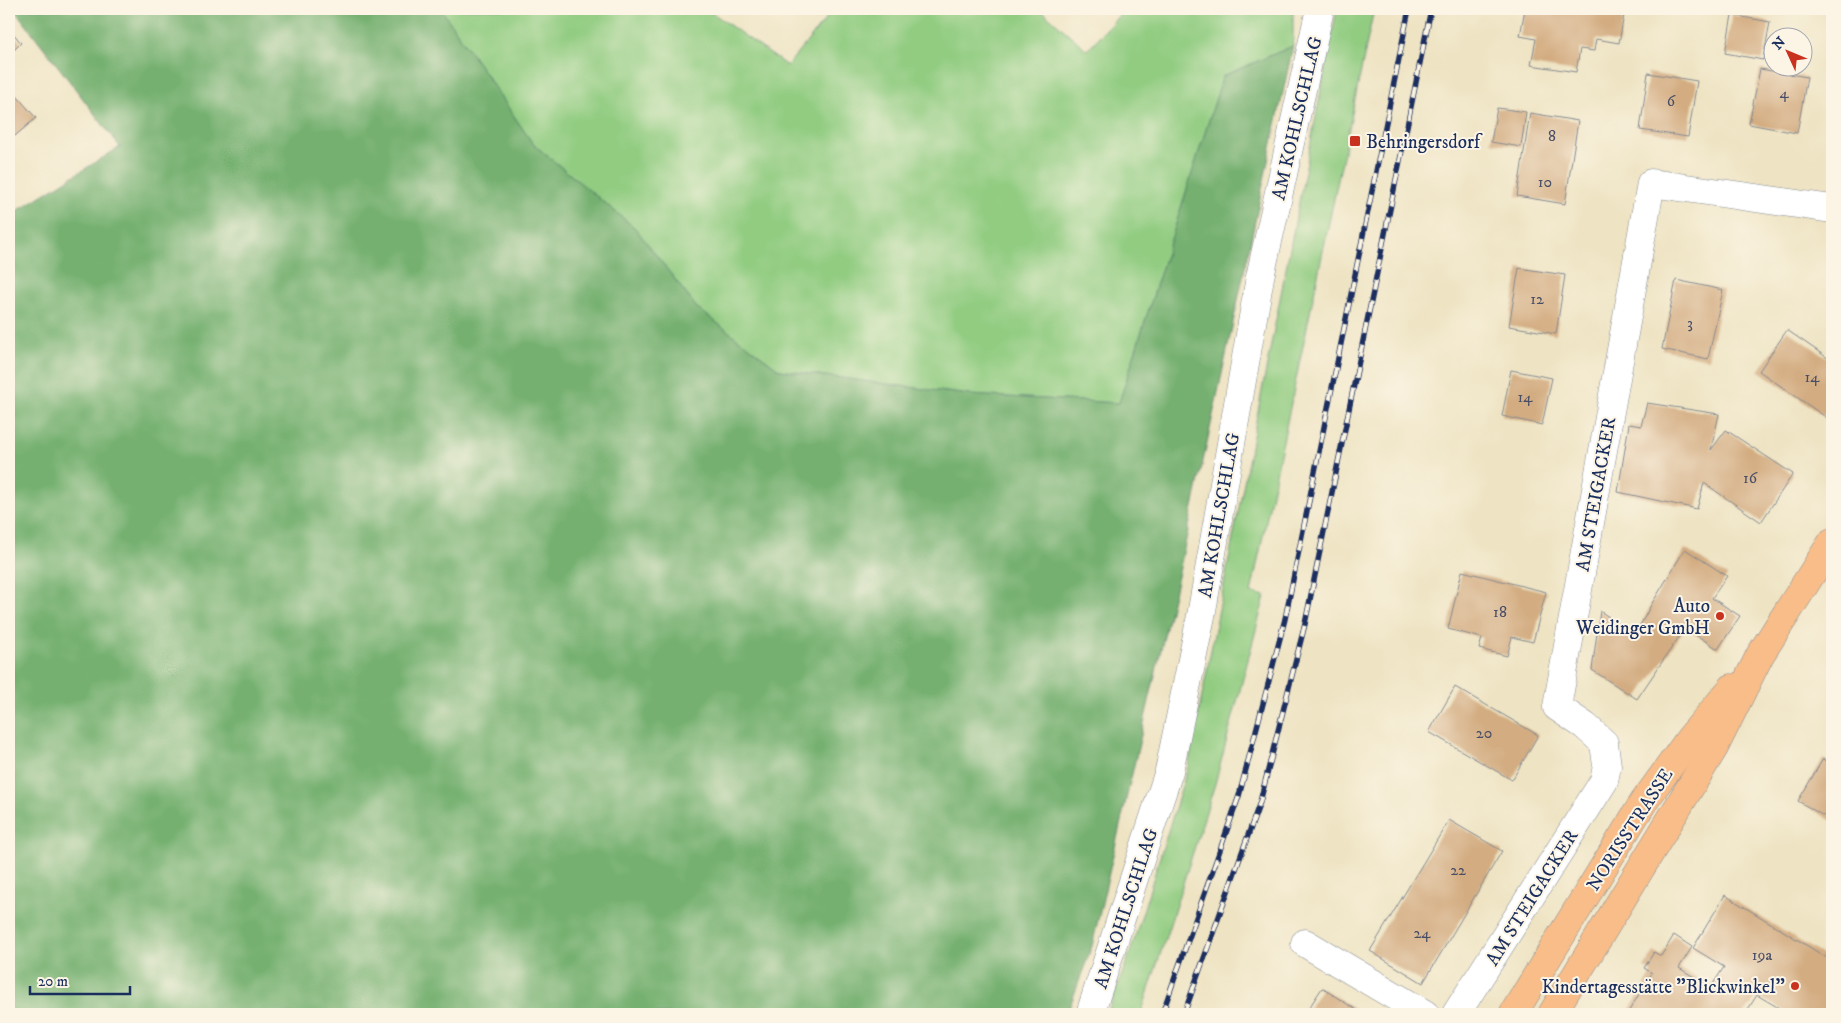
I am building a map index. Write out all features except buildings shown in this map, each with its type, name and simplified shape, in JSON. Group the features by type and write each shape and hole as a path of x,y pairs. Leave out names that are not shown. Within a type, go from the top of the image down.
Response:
{"main road":[{"name":"NORISSTRASSE","path":"1552,1014 1714,748 1760,655 1832,542"},
{"name":"NORISSTRASSE","path":"1513,1014 1643,803 1690,738 1760,655"}],"street":[{"name":"AM KOHLSCHLAG","path":"1090,1014 1169,771 1200,616 1260,277 1320,9"},
{"name":"AM STEIGACKER","path":"1456,1014 1604,781 1607,766 1604,743 1585,726 1557,707 1651,183 1832,209"},
{"path":"1305,943 1425,1014"}],"green space":[{"path":"14,9 441,9 533,144 635,228 697,308 780,370 969,395 1119,403 1223,76 1293,46 1179,572 1092,946 1067,1014 9,1014 9,216 120,147"},
{"path":"441,9 707,9 787,66 834,9 1040,9 1087,50 1125,9 1293,9 1293,46 1223,76 1119,403 969,395 780,370 697,308 635,228 533,144"},
{"path":"1337,9 1374,9 1251,593 1265,596 1215,784 1141,1014 1107,1014 1130,953 1188,767"}],"railway":[{"path":"1162,1014 1239,796 1285,619 1409,9"},
{"path":"1184,1014 1260,802 1305,624 1431,9"}],"place":[{"name":"Behringersdorf","path":"1355,141"},
{"name":"Auto Weidinger GmbH","path":"1720,616"},
{"name":"Kindertagesstätte \"Blickwinkel\"","path":"1795,986"}]}
